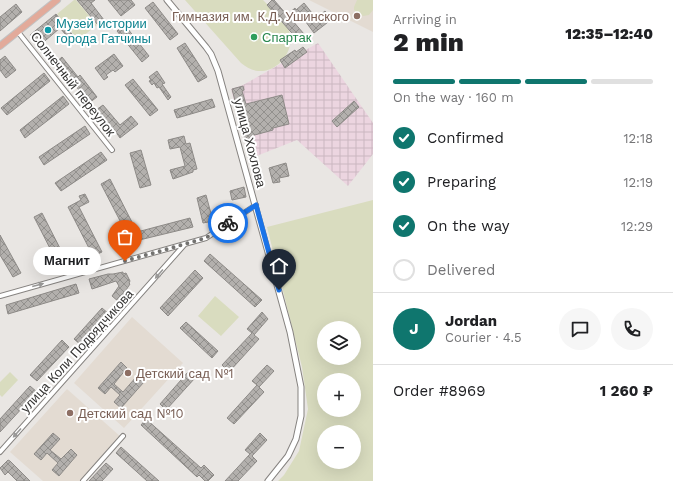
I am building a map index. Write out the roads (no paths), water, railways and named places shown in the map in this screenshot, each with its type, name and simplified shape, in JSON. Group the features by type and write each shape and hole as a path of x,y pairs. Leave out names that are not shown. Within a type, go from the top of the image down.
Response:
{"main road":[{"path":"0,46 57,0"}],"street":[{"name":"улица Хохлова","path":"0,296 206,238 256,205 227,98 215,63 206,47 167,0"},
{"name":"Солнечный переулок","path":"18,32 112,150"},
{"path":"256,205 290,332 302,387 301,416 296,439 288,456 268,481"},
{"name":"улица Коли Подрядчикова","path":"0,452 185,244"},
{"path":"167,249 172,252 172,259"},
{"path":"83,481 123,436"}],"place":[{"name":"Гимназия им. К.Д. Ушинского","path":"357,16"},
{"name":"Музей истории города Гатчины","path":"48,30"},
{"name":"Спартак","path":"254,37"},
{"name":"Магнит","path":"125,261"},
{"name":"Детский сад №1","path":"128,373"},
{"name":"Детский сад №10","path":"70,413"}]}
